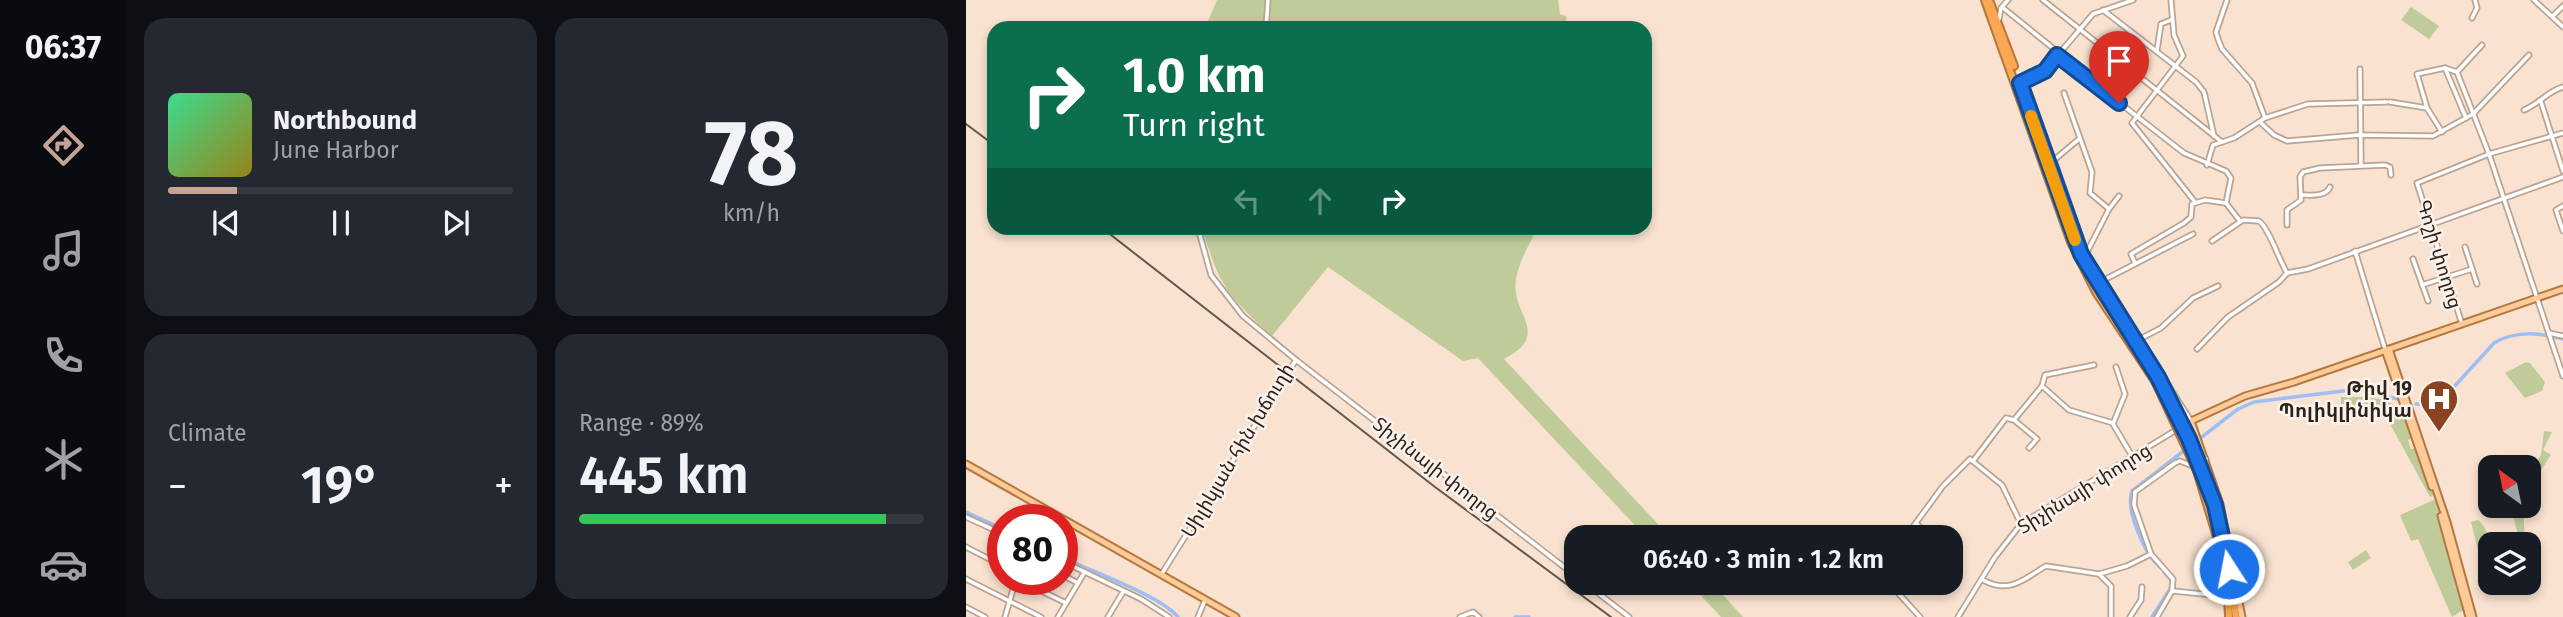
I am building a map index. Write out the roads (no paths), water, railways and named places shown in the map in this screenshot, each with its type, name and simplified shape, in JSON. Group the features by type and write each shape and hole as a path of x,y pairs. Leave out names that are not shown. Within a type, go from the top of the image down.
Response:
{"highway":[{"path":"1988,0 2078,249 2099,288 2157,379 2215,505 2236,594 2236,617"},
{"path":"1988,0 2076,253 2096,292 2157,379"},
{"path":"2199,471 2227,577 2229,617"},
{"path":"2227,577 2236,594"}],"main road":[{"name":"Տիչինայի փողոց","path":"2191,421 2245,396 2294,382 2563,289"},
{"path":"2387,348 2437,495 2471,617"},
{"path":"2191,421 2206,459 2227,530 2242,617"},
{"path":"966,464 1236,617"}],"street":[{"path":"1266,21 1268,0"},
{"path":"1988,0 1996,7 2002,7 2185,153 2207,165 2226,171 2231,178 2226,203"},
{"path":"2001,31 2002,7 2008,0"},
{"path":"2043,0 2222,142"},
{"path":"2020,83 2045,71 2093,14 2133,0"},
{"path":"2171,0 2171,20 2183,56 2133,123 2195,202"},
{"path":"2227,0 2216,32 2218,39 2222,48 2252,83 2265,118"},
{"path":"2472,18 2477,8 2475,0"},
{"path":"2534,0 2563,27"},
{"path":"2553,16 2563,6"},
{"path":"2103,10 2178,66 2204,92 2214,136"},
{"path":"2157,50 2161,24 2171,20"},
{"path":"2457,72 2482,46"},
{"path":"2261,123 2274,135 2287,141 2359,135 2420,138 2442,132 2473,114 2529,55"},
{"path":"2442,132 2427,108 2417,74 2445,68 2457,72"},
{"path":"2445,68 2466,118"},
{"path":"2360,69 2361,166"},
{"path":"2457,72 2489,154 2563,376"},
{"path":"2524,110 2541,102 2552,90 2563,87"},
{"path":"2064,93 2078,139 2092,172 2090,193 2109,209"},
{"path":"2207,165 2213,145 2234,138 2265,118 2308,104 2388,102 2427,108"},
{"path":"2541,102 2563,171"},
{"path":"2489,154 2563,133"},
{"path":"2078,139 2054,160 2086,254 2191,421"},
{"name":"Գոշի փողոց","path":"2462,325 2417,183 2489,154"},
{"path":"2287,225 2287,210 2300,203 2303,172 2386,165 2391,175"},
{"path":"2197,349 2228,317 2279,282 2287,273 2308,269 2563,177"},
{"path":"2301,195 2316,195 2326,192 2330,187"},
{"path":"2086,254 2109,209 2119,196"},
{"path":"2134,263 2131,254 2184,223 2191,217 2192,204 2195,202 2206,200 2226,203 2241,222"},
{"path":"2061,201 2077,226 2078,249"},
{"path":"2563,206 2556,210 2563,231"},
{"path":"2212,241 2248,219 2263,222 2276,256 2287,273"},
{"path":"2102,282 2193,234"},
{"name":"Սիլիկյան հին խճուղի","path":"1161,576 1296,360 1224,295 1211,275 1200,235"},
{"path":"2465,247 2477,284"},
{"path":"2355,251 2387,348"},
{"path":"2413,259 2428,300"},
{"path":"2422,285 2472,269"},
{"path":"2140,339 2161,328 2193,298 2218,286"},
{"path":"2549,333 2563,336"},
{"name":"Տիչինայի փողոց","path":"1296,360 1564,567"},
{"path":"2014,420 2042,386 2045,374 2094,365"},
{"path":"2113,424 2125,394 2116,367"},
{"path":"2042,386 2069,410 2113,424 2132,457"},
{"path":"1973,461 2002,422 2009,417 2037,439 2029,448"},
{"name":"Տիչինայի փողոց","path":"1958,617 1995,557 2021,524 2191,421"},
{"path":"1914,525 1943,486 1970,459 2002,485 2021,524"},
{"path":"2157,617 2172,590 2173,579 2149,555 2134,505 2135,492 2175,463 2180,461 2190,465 2206,459"},
{"path":"966,517 987,527"},
{"path":"966,547 987,558"},
{"path":"1983,580 1999,586 2027,581 2046,566 2099,574 2149,555"},
{"path":"1078,570 1169,617"},
{"path":"1078,583 1084,573"},
{"path":"2099,574 2111,586 2111,617"},
{"path":"966,579 1039,616"},
{"path":"2130,617 2141,600 2142,587"},
{"path":"2172,590 2223,596"},
{"path":"1108,617 1123,591"},
{"path":"1005,617 1012,595"},
{"path":"1049,595 1066,603"},
{"path":"1058,617 1071,595"},
{"path":"1601,595 1629,617"},
{"path":"1900,595 1920,617"},
{"path":"1198,617 1205,600"},
{"path":"966,607 985,617"},
{"path":"1460,617 1473,612 1479,617"}],"waterway":[{"path":"2416,404 2431,405 2442,400 2494,343 2502,339 2528,334 2563,339"},
{"path":"2159,566 2148,552 2134,520 2131,509 2132,491 2238,409 2254,402 2359,389 2398,399"},
{"path":"966,512 987,522"},
{"path":"1078,564 1141,592 1178,617"},
{"path":"2152,617 2170,589 2172,581 2164,572"},
{"path":"1515,617 1529,617"}],"railway":[{"path":"966,124 987,140"},
{"path":"1111,235 1435,487 1611,617"}],"place":[{"name":"Թիվ 19 Պոլիկլինիկա","path":"2439,433"}]}
